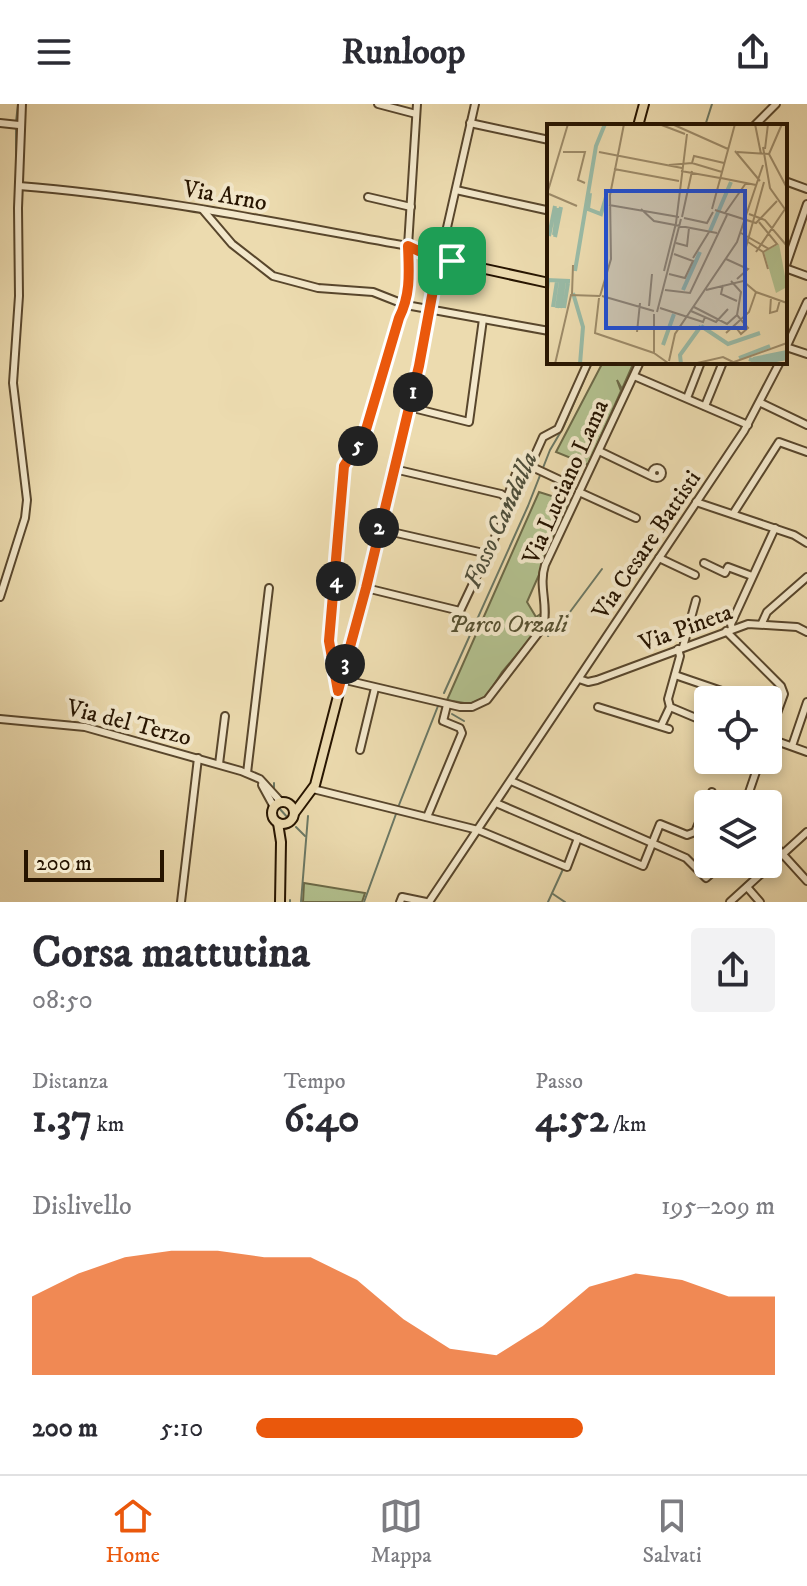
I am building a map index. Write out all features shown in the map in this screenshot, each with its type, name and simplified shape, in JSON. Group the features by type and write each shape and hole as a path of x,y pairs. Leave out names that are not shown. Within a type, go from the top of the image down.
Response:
{"main road":[{"path":"639,124 644,104"},
{"path":"282,823 292,820 313,789 366,588 409,407 428,309 443,261 547,283"},
{"path":"282,823 272,814 281,804 306,791 317,775"},
{"path":"281,804 295,812"},
{"path":"280,902 282,823"}],"street":[{"path":"0,597 25,518 27,500 13,383 19,296 19,125 22,104"},
{"path":"378,104 416,114"},
{"path":"338,691 329,641 344,466 365,433 409,292 408,246 417,104"},
{"path":"443,261 445,231 475,104"},
{"path":"756,124 776,104"},
{"path":"0,123 19,125"},
{"path":"470,123 547,140"},
{"path":"787,182 807,189"},
{"name":"Via Arno","path":"19,186 68,189 408,246 443,261"},
{"path":"456,190 546,210"},
{"path":"368,197 411,207"},
{"path":"787,262 807,204"},
{"path":"203,210 232,244 273,276 318,288 373,292 406,305 547,331"},
{"path":"787,269 807,276"},
{"path":"787,347 807,302"},
{"path":"409,407 469,422 483,319"},
{"path":"787,325 796,327"},
{"path":"787,349 807,354"},
{"path":"531,466 543,437 558,429 587,364"},
{"name":"Via Luciano Lama","path":"341,679 446,705 468,708 487,700 542,630 545,617 542,573 639,364"},
{"path":"687,398 700,364"},
{"path":"705,406 722,364"},
{"name":"Via Cesare Battisti","path":"427,902 748,425 779,364"},
{"path":"634,376 748,425"},
{"path":"761,403 807,425"},
{"path":"733,514 779,442 807,452"},
{"path":"599,451 653,477"},
{"path":"366,588 460,611 506,516 507,498 518,468 531,466 560,480"},
{"path":"394,469 507,498"},
{"path":"579,492 636,518"},
{"path":"696,502 775,528 807,543"},
{"path":"775,528 731,624 734,639 781,686"},
{"path":"379,529 488,554"},
{"path":"659,558 695,575"},
{"path":"704,563 725,573 728,567 752,576"},
{"path":"762,623 764,616 807,577"},
{"path":"269,588 251,774 281,804"},
{"path":"661,726 670,707 668,699 680,648 696,600"},
{"name":"Via Pineta","path":"579,679 592,681 732,629 762,623 797,627 807,632"},
{"path":"675,675 707,686"},
{"path":"360,750 375,688"},
{"path":"792,746 807,702"},
{"path":"427,817 462,733 460,728 443,721 446,705"},
{"path":"598,707 669,729"},
{"path":"670,707 694,717"},
{"path":"219,764 225,716"},
{"name":"Via del Terzo","path":"0,719 69,724 251,774"},
{"path":"68,734 69,724"},
{"path":"782,743 807,752"},
{"path":"181,902 198,758"},
{"path":"511,781 686,858 694,866"},
{"path":"313,789 478,830 567,867 578,838"},
{"path":"496,803 643,866 660,824 687,835 694,832"},
{"path":"730,902 807,832"},
{"path":"783,854 807,881"},
{"path":"747,887 760,902"},
{"path":"400,902 402,897 427,902"}],"green space":[{"path":"602,364 633,364 622,389 617,380 621,391 588,465 556,452"},
{"name":"Parco Orzali","path":"539,492 571,502 527,602 536,617 542,613 537,631 502,672 486,697 470,704 447,700"},
{"path":"304,883 365,893 362,902 303,902"}],"waterway":[{"path":"16,122 18,104"},
{"name":"Fosso Candalla","path":"706,124 712,104"},
{"path":"16,129 16,185"},
{"name":"Fosso Candalla","path":"444,693 550,450 591,364"},
{"path":"548,636 564,620 602,569"},
{"name":"Fosso Candalla","path":"399,805 438,706"},
{"path":"452,714 464,721"},
{"path":"274,783 274,788"},
{"path":"279,808 288,818"},
{"name":"Fosso Candalla","path":"364,902 396,814"},
{"path":"301,902 308,816"},
{"path":"296,827 305,836"},
{"path":"548,902 564,867"},
{"path":"553,894 565,902"}],"route":[{"path":"408,246 423,253 446,254 452,261 434,285 419,366 338,691 329,641 344,466 365,433 399,318 406,305 409,292 408,246"}]}
